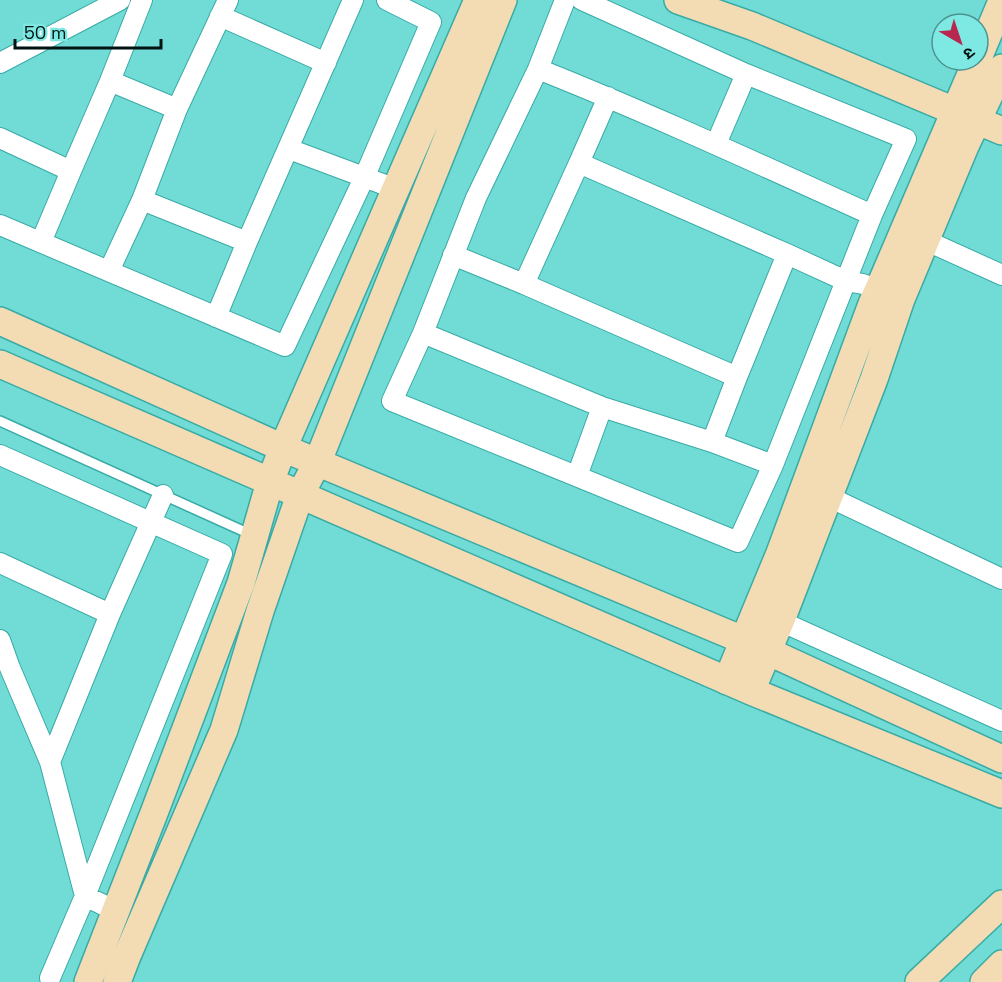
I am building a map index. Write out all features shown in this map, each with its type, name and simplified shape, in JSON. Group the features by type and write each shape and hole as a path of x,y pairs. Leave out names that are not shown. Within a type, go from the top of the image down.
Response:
{"street":[{"path":"0,63 120,0"},
{"path":"41,242 142,0"},
{"path":"216,317 353,0"},
{"path":"0,225 285,346 364,178 431,22 387,0"},
{"path":"88,982 241,583 270,482 283,448 478,0"},
{"path":"117,982 224,730 260,612 300,495 318,461 503,0"},
{"path":"565,0 538,69 476,198 423,333 392,401 738,542 773,465 872,215 906,139 746,74 582,0"},
{"path":"678,0 752,26 1002,131"},
{"path":"990,30 1002,1"},
{"path":"109,271 142,200 177,109 224,8 326,63"},
{"path":"755,645 780,621 874,379 890,295 967,115 1002,68"},
{"path":"538,69 716,144 872,215"},
{"path":"739,686 755,645 780,553 872,304 890,295 926,240 967,115 975,72"},
{"path":"716,144 746,74"},
{"path":"110,81 177,109"},
{"path":"524,284 608,97"},
{"path":"0,138 71,171"},
{"path":"289,149 396,189"},
{"path":"579,163 846,281 863,284 890,295"},
{"path":"142,200 247,242"},
{"path":"926,240 1002,275"},
{"path":"712,442 787,254"},
{"path":"453,255 737,377"},
{"path":"0,321 283,448 755,645 1002,759"},
{"path":"423,333 602,407 712,442 773,465"},
{"path":"0,364 739,686 1002,794"},
{"path":"577,476 602,407"},
{"path":"0,455 222,554 86,896 50,978"},
{"path":"50,762 110,614 163,495"},
{"path":"829,497 1002,579"},
{"path":"0,564 110,614"},
{"path":"216,572 241,583"},
{"path":"780,621 1002,721"},
{"path":"0,640 50,762 86,896 116,911"},
{"path":"919,982 1002,904"},
{"path":"984,982 1002,964"}],"lane":[{"path":"0,421 254,536"}]}
